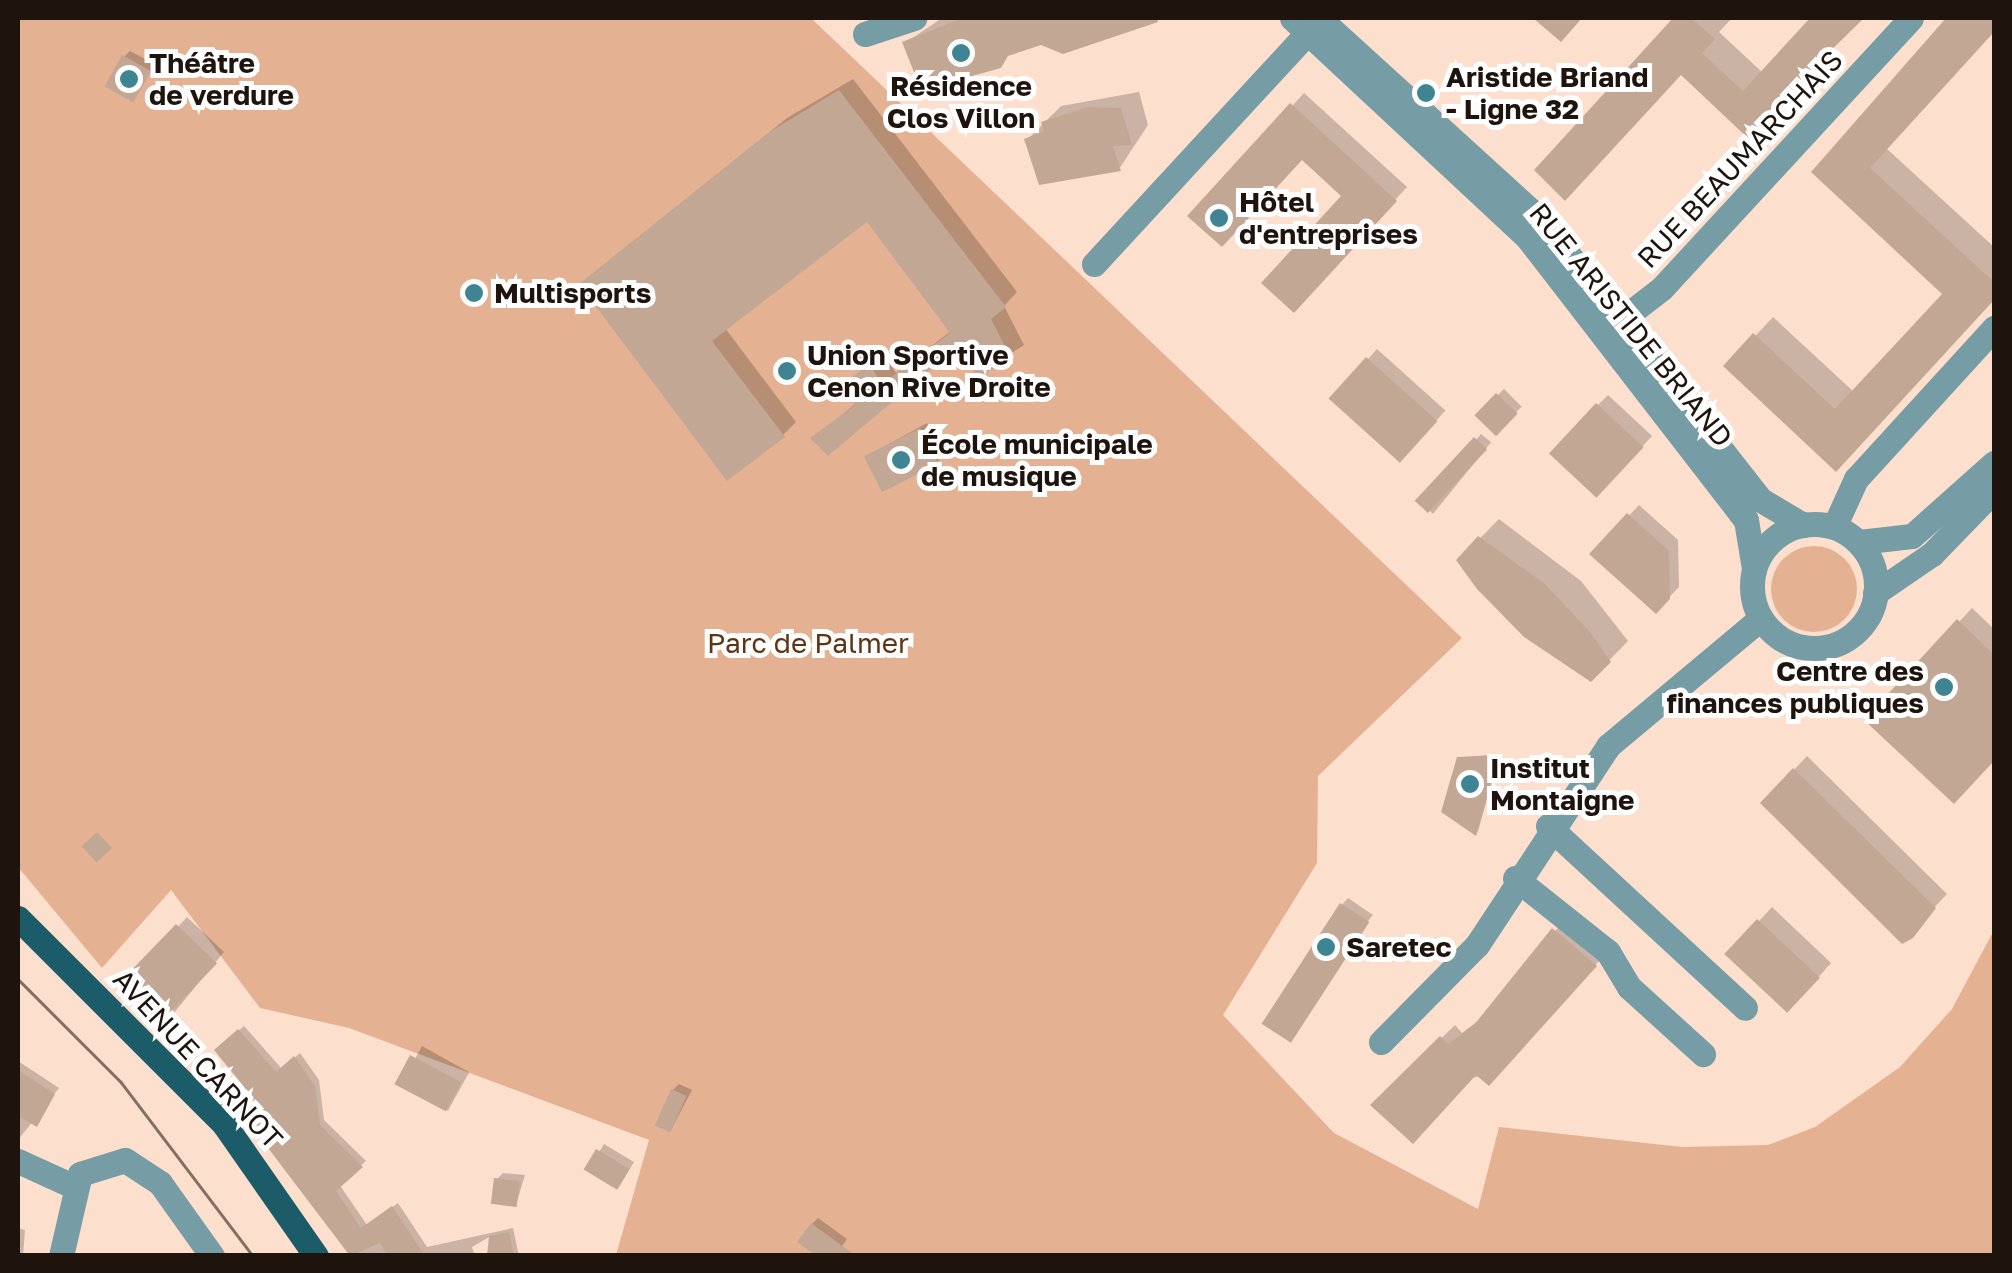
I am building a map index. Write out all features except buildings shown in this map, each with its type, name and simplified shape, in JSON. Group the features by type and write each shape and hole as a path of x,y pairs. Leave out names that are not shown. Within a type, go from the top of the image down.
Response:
{"main road":[{"name":"AVENUE CARNOT","path":"18,918 224,1124 316,1256"},
{"name":"AVENUE CARNOT","path":"18,938 210,1130 298,1256"}],"street":[{"path":"865,34 914,18"},
{"name":"RUE BEAUMARCHAIS","path":"1614,325 1662,288 1911,18"},
{"path":"1094,264 1312,21"},
{"name":"RUE ARISTIDE BRIAND","path":"1312,21 1542,222 1746,520 1754,568"},
{"name":"RUE ARISTIDE BRIAND","path":"1614,325 1760,500 1803,524"},
{"path":"1834,527 1856,480 1994,328"},
{"path":"1994,463 1912,536 1859,542 1834,527 1803,524 1772,540 1754,568 1761,618 1790,643 1827,646 1860,628 1876,594 1932,554 1994,490"},
{"path":"1859,542 1876,594"},
{"path":"1381,1042 1476,946 1548,826 1656,698 1761,618"},
{"path":"1548,826 1744,1008"},
{"path":"1516,878 1608,952 1630,987 1703,1054"},
{"path":"18,1161 75,1186"},
{"path":"61,1256 75,1186 90,1166 142,1167 212,1256"}],"green space":[{"name":"Parc de Palmer","path":"18,18 811,18 1462,638 1318,776 1317,863 1223,1015 1334,1133 1478,1209 1499,1127 1682,1147 1768,1145 1815,1127 1900,1067 1952,1009 1994,930 1994,1255 616,1255 649,1140 349,1028 260,1008 171,890 102,968 18,867"},
{"path":"1814,546 1838,553 1850,565 1857,589 1850,613 1838,625 1814,632 1790,625 1778,613 1771,589 1778,565 1790,553"}],"tram line":[{"path":"18,979 121,1082 253,1256"}],"place":[{"name":"Résidence Clos Villon","path":"961,53"},
{"name":"Théâtre de verdure","path":"129,79"},
{"name":"Aristide Briand - Ligne 32","path":"1426,93"},
{"name":"Hôtel d'entreprises","path":"1219,218"},
{"name":"Multisports","path":"474,293"},
{"name":"Union Sportive Cenon Rive Droite","path":"787,371"},
{"name":"École municipale de musique","path":"901,460"},
{"name":"Centre des finances publiques","path":"1944,687"},
{"name":"Institut Montaigne","path":"1470,784"},
{"name":"Saretec","path":"1326,947"}]}
